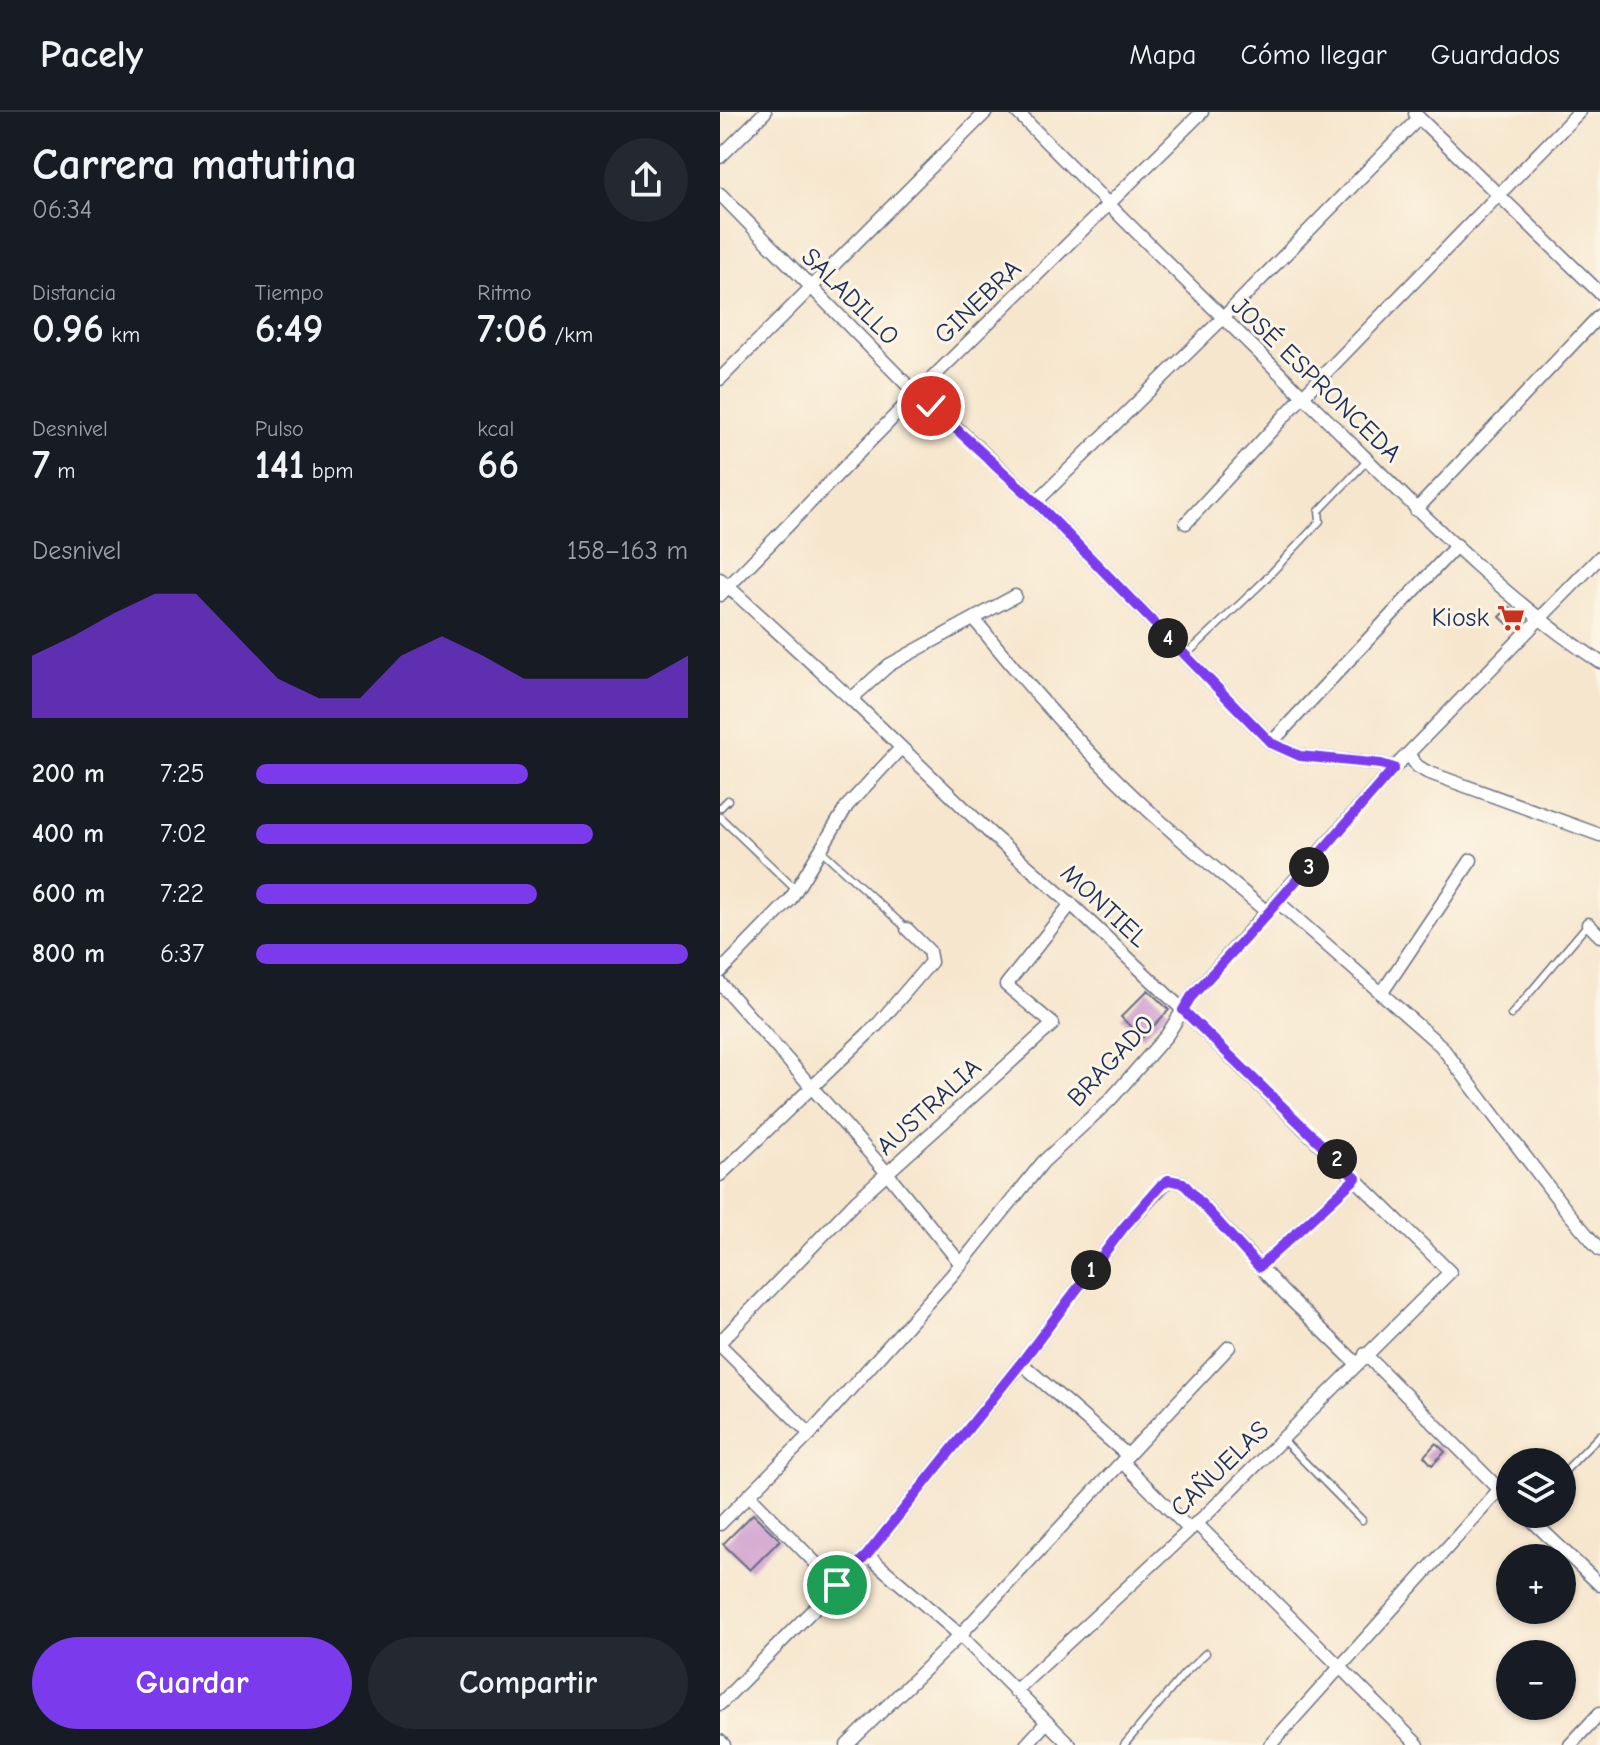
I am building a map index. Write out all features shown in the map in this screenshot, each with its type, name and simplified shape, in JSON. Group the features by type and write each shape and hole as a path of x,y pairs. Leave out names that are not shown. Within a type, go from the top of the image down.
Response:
{"street":[{"path":"720,157 765,112"},
{"path":"720,379 986,112"},
{"name":"JOSÉ ESPRONCEDA","path":"1017,112 1416,510 1540,620 1600,662"},
{"name":"GINEBRA","path":"723,587 1202,112"},
{"path":"1186,523 1303,396 1579,112"},
{"path":"1036,502 1222,319 1415,113 1600,293"},
{"name":"SALADILLO","path":"720,194 916,394 1036,502 1271,743 1300,756 1394,768"},
{"path":"1416,510 1600,315"},
{"path":"1271,743 1457,545"},
{"name":"BRAGADO","path":"720,1524 810,1434 961,1264 1027,1180 1110,1100 1167,1035 1191,997 1394,768 1600,557"},
{"name":"MONTIEL","path":"723,587 851,699 992,835 1071,904 1450,1272"},
{"path":"851,699 889,665 1015,596"},
{"path":"974,619 1060,721 1106,769 1147,810 1268,913"},
{"path":"720,972 777,914 822,851 847,806 900,749"},
{"path":"1409,755 1417,766 1427,772 1600,835"},
{"path":"1381,994 1471,860"},
{"path":"1278,902 1441,1046 1600,1250"},
{"name":"AUSTRALIA","path":"720,1344 857,1200 1053,1024 1006,985 1071,904"},
{"path":"1588,924 1600,936"},
{"path":"720,1175 878,1024 931,962 929,951 907,929"},
{"path":"720,983 888,1174 961,1264"},
{"path":"1259,1267 1356,1178"},
{"path":"720,1704 867,1555 1021,1363 1124,1227 1168,1180 1183,1183 1259,1267 1361,1358 1496,1487"},
{"name":"CAÑUELAS","path":"1015,1691 1283,1440 1361,1358 1450,1272"},
{"path":"720,1344 810,1434"},
{"path":"847,1745 960,1635 1229,1347"},
{"path":"1021,1363 1340,1667 1416,1744"},
{"path":"1270,1745 1496,1493"},
{"path":"750,1496 837,1585"},
{"path":"1540,1528 1600,1585"},
{"path":"867,1555 960,1635 1070,1745"},
{"path":"1570,1745 1600,1713"},
{"path":"1026,1745 1046,1723"}],"lane":[{"path":"1185,656 1262,583 1320,521 1319,511 1367,461"},
{"path":"720,808 728,800"},
{"path":"720,817 796,890"},
{"path":"822,851 907,929"},
{"path":"1511,1015 1588,924"},
{"path":"1576,1460 1600,1435"},
{"path":"1283,1440 1362,1520"},
{"path":"1124,1745 1184,1674 1206,1653"}],"building":[{"name":"Kiosk","path":"1510,607 1522,618 1512,628 1500,617"},
{"path":"1148,990 1169,1010 1142,1038 1121,1017"},
{"path":"1436,1443 1445,1452 1432,1465 1424,1456"},
{"path":"753,1514 780,1540 750,1570 723,1544"}],"place":[{"name":"Kiosk","path":"1511,618"}],"route":[{"path":"837,1585 867,1555 1021,1363 1124,1227 1161,1185 1168,1180 1183,1183 1259,1267 1356,1178 1183,1010 1191,997 1394,768 1300,756 1285,752 1271,743 1036,502 931,406"}]}
